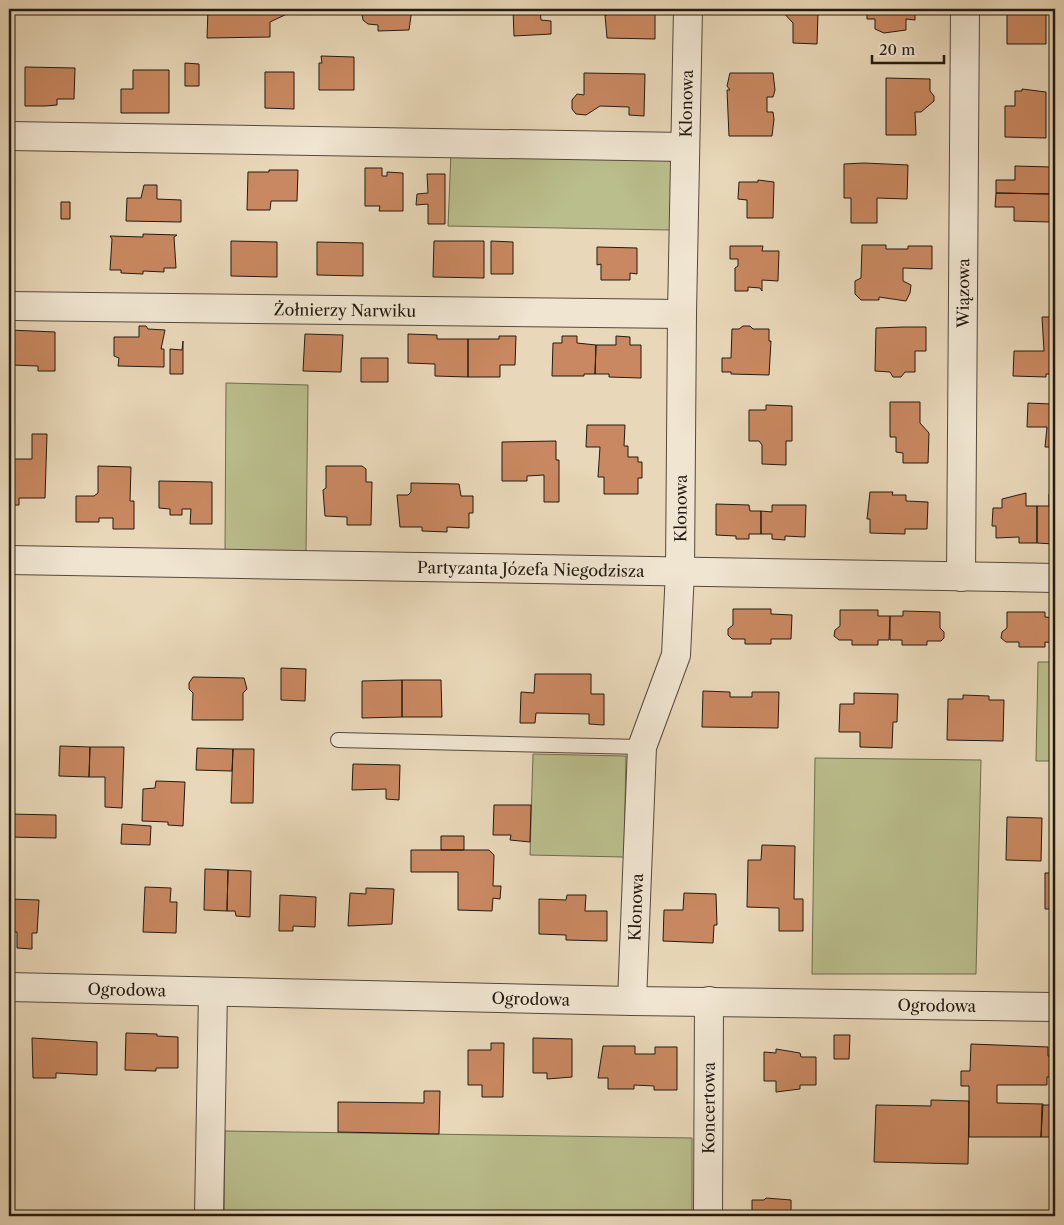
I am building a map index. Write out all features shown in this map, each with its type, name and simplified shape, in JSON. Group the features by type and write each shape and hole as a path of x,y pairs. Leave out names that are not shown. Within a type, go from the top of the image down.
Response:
{"street":[{"name":"Klonowa","path":"632,1001 642,747 676,656 680,571 682,314 688,9"},
{"name":"Wiązowa","path":"961,576 965,9"},
{"path":"9,136 685,147"},
{"name":"Żołnierzy Narwiku","path":"9,306 682,314"},
{"name":"Partyzanta Józefa Niegodzisza","path":"9,560 1055,578"},
{"name":"Ogrodowa","path":"9,987 632,1001 1055,1007"},
{"path":"209,1216 213,992"},
{"name":"Koncertowa","path":"708,1216 709,1001"}],"lane":[{"path":"338,740 642,747"}],"green space":[{"path":"451,152 665,155 671,163 670,230 448,226"},
{"path":"226,383 308,385 306,553 225,553"},
{"path":"1038,662 1055,662 1055,761 1036,761"},
{"path":"533,754 626,756 624,857 530,855"},
{"path":"815,758 981,760 976,974 812,974"},
{"path":"225,1131 692,1138 692,1216 224,1216"}],"building":[{"path":"208,9 287,9 289,13 270,22 270,37 207,38"},
{"path":"367,9 412,9 409,30 378,31 378,25 368,24 363,20 362,14"},
{"path":"513,9 540,9 541,20 551,21 551,34 514,36"},
{"path":"607,9 655,9 655,39 607,38 605,15 607,15"},
{"path":"780,9 813,9 818,13 817,44 793,43 793,23"},
{"path":"861,9 937,9 937,11 918,11 918,13 915,13 915,20 906,19 906,30 884,33 875,29 875,19 867,19 867,12"},
{"path":"1007,9 1046,9 1046,44 1007,44"},
{"path":"321,56 354,57 354,90 319,90 319,63 322,63"},
{"path":"185,63 199,64 199,86 185,86"},
{"path":"25,67 75,68 74,99 57,99 57,105 25,106"},
{"path":"133,70 169,70 169,113 121,113 121,89 133,89"},
{"path":"265,72 294,72 294,109 265,108"},
{"path":"584,73 645,74 644,116 629,115 629,107 600,106 586,115 576,114 572,109 572,100 577,94 584,95"},
{"path":"730,73 773,73 775,90 773,97 767,97 767,112 773,112 774,119 772,136 729,136 727,90 730,90 727,86"},
{"path":"886,78 930,79 930,91 934,96 934,101 921,112 915,112 916,135 886,135"},
{"path":"1022,89 1046,92 1046,138 1005,137 1005,106 1015,106 1015,91 1022,91"},
{"path":"844,164 908,165 907,199 877,198 877,223 851,223 851,198 844,198"},
{"path":"1015,166 1051,167 1051,174 1054,174 1051,194 996,193 996,180 1015,180"},
{"path":"365,168 382,168 382,176 387,176 387,172 403,173 403,211 379,211 380,206 365,206"},
{"path":"269,170 298,170 297,201 271,201 270,210 247,210 248,172 269,172"},
{"path":"427,174 445,174 445,224 428,224 428,204 416,205 417,194 428,193"},
{"path":"758,180 774,182 773,218 747,218 747,200 738,199 739,182 758,182"},
{"path":"144,185 157,185 157,199 181,200 181,222 126,221 127,198 141,198"},
{"path":"996,193 1051,194 1050,201 1053,201 1050,222 1014,221 1014,207 995,207"},
{"path":"61,202 70,202 70,219 61,219"},
{"path":"143,234 177,235 174,237 176,268 164,268 164,272 143,271 143,274 121,273 121,270 110,270 112,239 110,236 143,237"},
{"path":"231,241 277,242 277,277 231,276"},
{"path":"434,241 484,241 484,278 433,277"},
{"path":"491,241 513,242 513,274 491,274"},
{"path":"317,242 363,243 363,276 317,275"},
{"path":"862,245 886,245 886,249 908,249 908,246 932,246 932,269 903,268 903,281 911,285 906,301 879,297 879,300 861,300 855,294 855,281 861,278"},
{"path":"730,246 763,246 762,251 779,251 778,281 762,280 762,291 760,288 748,287 748,291 735,291 735,268 738,266 738,259 730,259"},
{"path":"597,247 637,248 637,274 630,273 630,280 601,280 601,264 597,265"},
{"path":"1042,317 1055,317 1055,374 1046,374 1046,377 1013,376 1014,351 1044,351"},
{"path":"139,326 146,326 148,329 165,330 161,349 164,349 164,367 118,366 119,358 114,356 114,337 139,337"},
{"path":"743,326 750,326 753,329 769,329 769,341 771,341 769,375 722,372 722,358 731,358 732,329 739,329"},
{"path":"926,327 926,351 915,351 915,372 905,372 901,377 893,377 890,372 875,371 876,328"},
{"path":"9,330 55,332 55,371 38,371 38,366 9,365"},
{"path":"305,334 343,335 341,372 303,371"},
{"path":"408,334 437,335 437,339 468,339 468,377 435,376 435,364 408,363"},
{"path":"499,336 516,336 515,365 500,365 500,377 468,377 468,339 499,339"},
{"path":"562,336 577,336 577,343 596,345 595,374 552,376 553,343 562,343"},
{"path":"616,336 630,337 630,345 641,345 641,378 609,377 609,374 595,374 596,345 616,345"},
{"path":"183,341 183,374 170,374 170,349 182,350"},
{"path":"361,358 388,358 388,382 361,382"},
{"path":"890,402 920,402 920,423 929,433 928,463 903,463 903,453 896,452 896,437 890,437"},
{"path":"1028,403 1051,404 1051,407 1055,407 1055,447 1045,447 1047,427 1027,427"},
{"path":"766,405 792,406 792,441 786,441 786,465 762,464 762,445 759,441 749,441 749,410 766,410"},
{"path":"587,425 625,425 624,446 628,446 628,457 638,457 638,462 642,462 642,478 638,478 638,494 604,494 604,477 598,477 600,447 586,447"},
{"path":"32,434 47,434 45,498 19,498 19,505 9,505 9,459 32,459"},
{"path":"556,441 556,460 559,460 559,502 544,502 544,475 527,476 527,481 502,481 502,442"},
{"path":"98,466 131,467 130,501 134,501 134,529 113,529 113,518 99,518 99,522 76,522 76,496 94,496 98,493"},
{"path":"326,466 362,466 366,469 366,482 372,482 371,525 347,525 347,517 325,516 323,490 326,488"},
{"path":"159,481 212,482 212,524 190,524 191,509 182,509 182,515 170,515 170,509 159,508"},
{"path":"411,483 459,484 461,496 473,496 473,513 469,513 469,528 447,527 447,532 422,531 422,527 400,527 397,495 408,495 411,492"},
{"path":"870,492 893,492 892,495 906,495 906,501 928,502 927,529 905,529 905,534 870,533 870,519 867,519"},
{"path":"1026,493 1026,506 1037,506 1037,543 1019,543 1019,537 996,538 996,526 992,526 993,508 1002,508 1002,499"},
{"path":"1049,494 1055,496 1054,544 1037,543 1037,506 1049,506"},
{"path":"716,504 749,505 750,511 761,511 761,534 749,534 749,539 736,539 736,536 716,535"},
{"path":"772,505 806,505 805,537 785,536 785,540 772,539 772,534 761,534 761,511 772,512"},
{"path":"733,609 771,609 771,614 792,615 791,639 771,639 771,644 745,644 745,639 732,639 728,635 728,629 733,625"},
{"path":"840,610 878,610 878,616 890,616 889,640 878,640 878,645 852,645 852,640 839,640 834,636 835,630 840,626"},
{"path":"903,611 940,612 940,628 944,632 944,638 941,641 927,641 927,645 902,645 902,640 890,640 890,616 903,616"},
{"path":"1007,612 1045,612 1045,617 1055,618 1055,643 1045,642 1045,647 1019,647 1019,642 1006,642 1001,638 1002,632 1007,628"},
{"path":"281,668 306,669 305,701 281,700"},
{"path":"535,674 591,674 591,694 604,694 604,725 589,724 589,714 536,713 535,723 520,723 521,692 534,693"},
{"path":"193,677 244,678 247,689 243,693 243,720 192,720 193,693 189,689 189,683"},
{"path":"402,680 402,717 362,718 362,681"},
{"path":"402,680 441,680 442,717 402,717"},
{"path":"703,691 730,692 730,697 752,697 752,692 779,692 778,728 702,727"},
{"path":"854,693 898,694 897,722 893,722 892,748 860,747 860,732 839,732 840,704 854,704"},
{"path":"963,695 989,696 989,700 1004,700 1003,741 947,740 948,699 963,699"},
{"path":"60,746 90,747 89,777 59,776"},
{"path":"90,747 124,747 122,808 105,807 105,777 89,777"},
{"path":"197,748 233,749 232,771 196,770"},
{"path":"233,749 254,749 253,803 231,803"},
{"path":"353,764 400,765 399,800 386,799 386,789 352,790"},
{"path":"156,781 185,782 183,826 168,825 168,822 142,821 143,789 155,788"},
{"path":"494,805 531,805 530,842 510,840 511,835 493,835"},
{"path":"9,814 56,815 56,838 9,837"},
{"path":"1007,817 1042,818 1041,861 1006,860"},
{"path":"122,824 151,826 150,845 121,844"},
{"path":"441,836 464,836 464,850 441,850"},
{"path":"762,845 795,846 794,899 803,899 803,931 779,931 779,908 747,907 748,860 761,860"},
{"path":"411,850 489,850 494,855 493,886 501,886 500,899 493,898 492,911 458,910 458,872 411,872"},
{"path":"205,869 228,870 227,911 204,910"},
{"path":"228,870 251,871 250,917 236,916 235,911 227,911"},
{"path":"1045,873 1055,873 1055,909 1045,909"},
{"path":"145,887 171,888 170,902 177,902 176,933 143,932"},
{"path":"366,888 394,889 392,924 348,926 350,893 366,894"},
{"path":"684,893 716,894 717,925 714,925 713,943 663,941 664,910 683,910"},
{"path":"280,895 316,897 315,927 293,926 293,931 279,931"},
{"path":"567,895 586,895 585,911 607,911 607,941 566,940 566,935 539,934 539,899 566,900"},
{"path":"9,899 39,900 37,933 32,933 32,949 17,948 17,932 9,932"},
{"path":"126,1033 178,1037 178,1068 156,1068 156,1071 125,1070"},
{"path":"834,1035 850,1035 849,1059 834,1059"},
{"path":"32,1038 97,1042 97,1075 56,1073 56,1078 33,1078"},
{"path":"533,1038 572,1039 572,1077 547,1079 547,1073 533,1073"},
{"path":"491,1043 504,1043 503,1097 482,1097 482,1085 468,1085 468,1050 491,1050"},
{"path":"971,1044 1048,1047 1048,1056 1055,1056 1055,1077 1047,1077 1047,1085 997,1085 997,1103 1043,1104 1041,1137 969,1137 969,1086 961,1086 961,1071 970,1071"},
{"path":"603,1046 635,1046 635,1054 655,1054 655,1047 677,1047 677,1090 654,1090 654,1086 634,1085 634,1089 608,1089 608,1078 598,1078"},
{"path":"776,1049 800,1053 801,1057 816,1057 816,1085 800,1085 800,1089 776,1092 776,1081 764,1081 764,1052 776,1053"},
{"path":"424,1091 440,1091 439,1134 338,1132 338,1102 424,1103"},
{"path":"931,1100 969,1101 968,1164 874,1162 876,1105 931,1106"},
{"path":"1042,1105 1055,1105 1055,1137 1041,1137"},
{"path":"766,1198 791,1200 791,1216 752,1215 752,1200 764,1200"}]}
